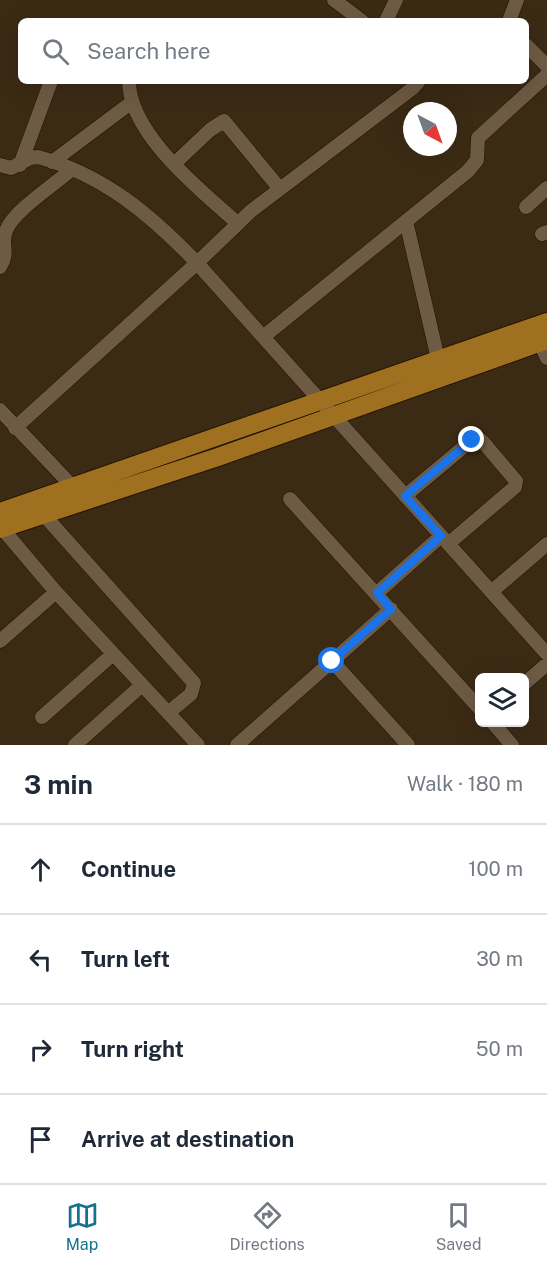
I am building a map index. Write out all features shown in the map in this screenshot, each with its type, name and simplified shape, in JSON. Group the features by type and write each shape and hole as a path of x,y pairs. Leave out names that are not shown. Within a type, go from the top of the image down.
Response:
{"main road":[{"path":"0,523 73,487 438,359 543,338"},
{"path":"0,523 44,515 334,415 543,338"}],"street":[{"path":"334,0 358,18"},
{"path":"387,18 396,0"},
{"path":"510,18 517,0"},
{"path":"529,48 547,66"},
{"path":"263,337 468,171 477,160 478,138 547,75"},
{"path":"20,165 50,84"},
{"path":"129,84 132,102 150,133 174,164 237,223"},
{"path":"15,428 197,263 237,223 416,84"},
{"path":"52,162 132,102"},
{"path":"174,164 210,130 224,121 280,189"},
{"path":"0,165 11,168 30,158 38,157 71,170 142,209 197,263 547,654"},
{"path":"0,267 7,254 4,238 12,221 71,170"},
{"path":"526,207 547,188"},
{"path":"406,221 438,359"},
{"path":"1,414 73,487"},
{"path":"377,593 515,487 516,481 478,438 472,440 405,496"},
{"path":"290,499 475,703"},
{"path":"44,515 194,683 195,688 191,694 168,713"},
{"path":"0,523 56,592 198,745"},
{"path":"491,592 547,544"},
{"path":"0,641 56,592"},
{"path":"237,745 391,609"},
{"path":"42,717 113,654"},
{"path":"332,661 408,745"},
{"path":"529,680 547,664"},
{"path":"75,745 142,685"},
{"path":"496,727 512,745"}],"route":[{"path":"332,661 391,609 377,593 441,536 405,496 472,440"}]}
